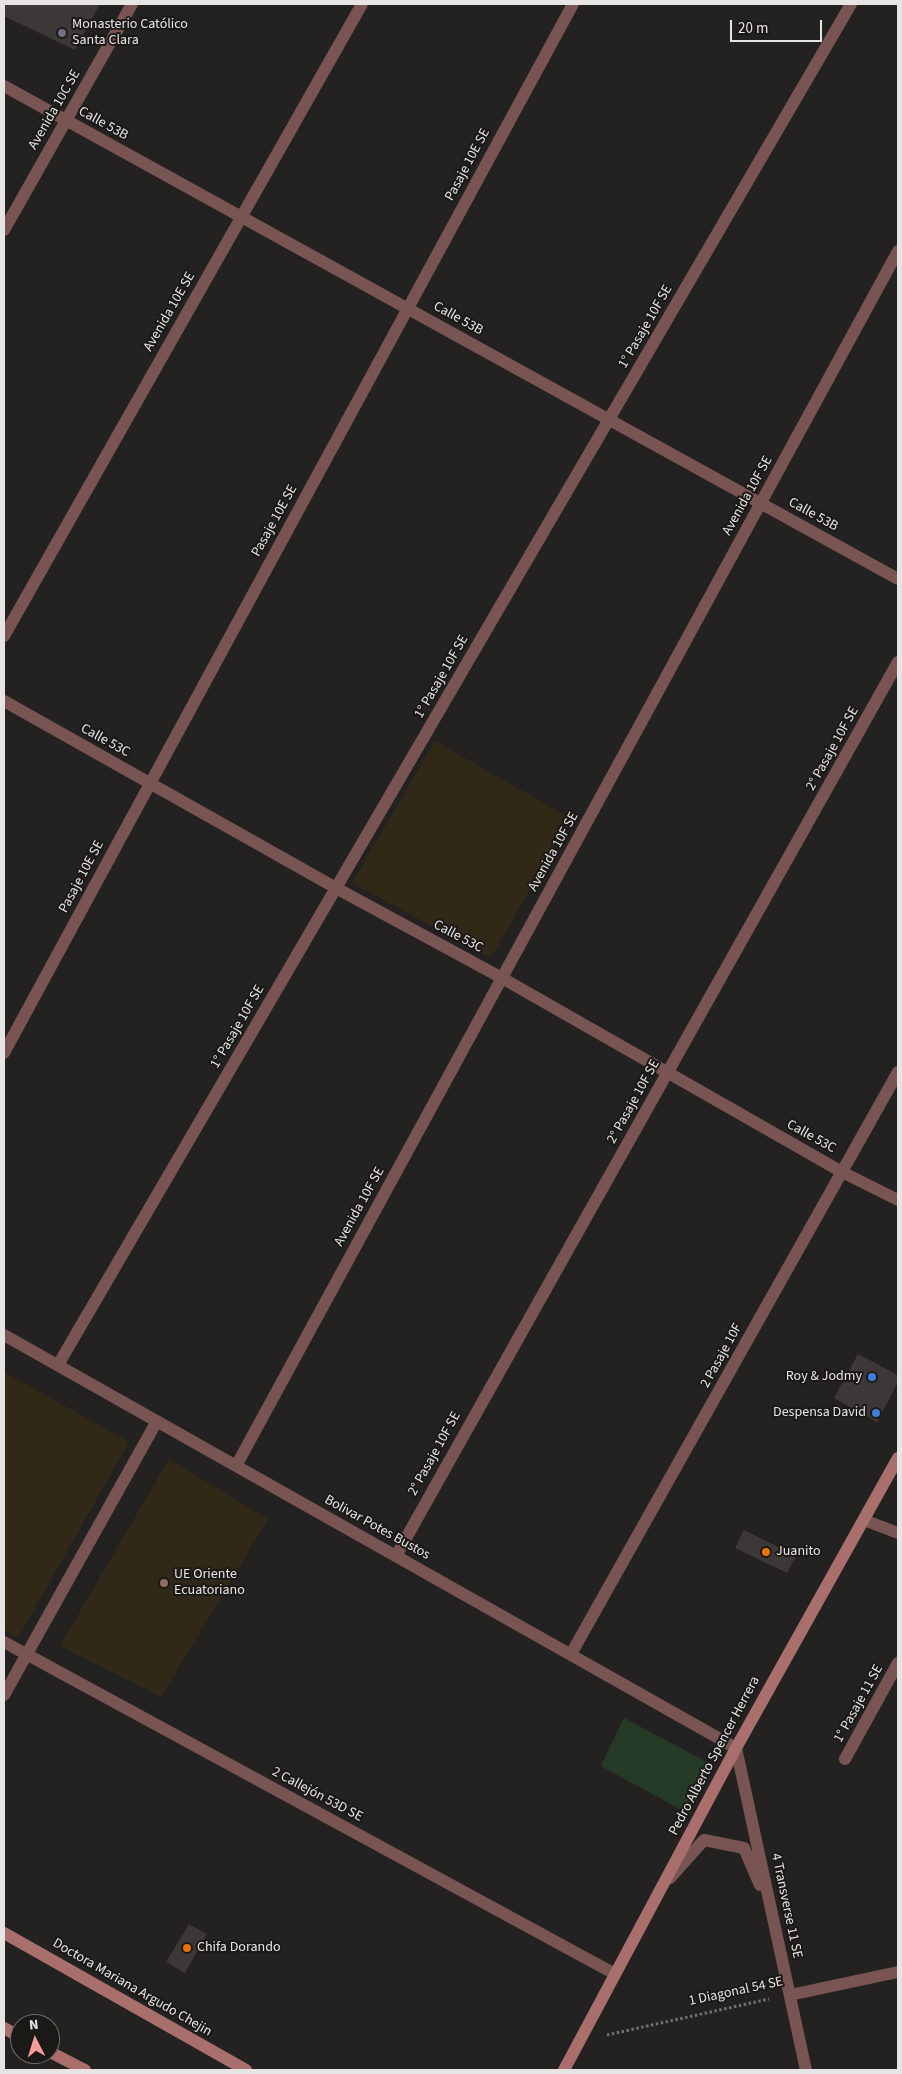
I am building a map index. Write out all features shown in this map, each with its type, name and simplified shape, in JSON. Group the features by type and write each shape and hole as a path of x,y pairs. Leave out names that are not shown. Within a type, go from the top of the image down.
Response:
{"street":[{"name":"Avenida 10C SE","path":"4,230 132,4"},
{"name":"Avenida 10E SE","path":"4,636 362,4"},
{"name":"Pasaje 10E SE","path":"4,1053 573,4"},
{"name":"1° Pasaje 10F SE","path":"58,1365 851,4"},
{"name":"Calle 53B","path":"4,86 898,579"},
{"name":"Avenida 10F SE","path":"236,1466 898,252"},
{"name":"2° Pasaje 10F SE","path":"396,1556 898,662"},
{"name":"Calle 53C","path":"4,701 336,888 502,978 842,1172 898,1200"},
{"name":"2 Pasaje 10F","path":"571,1654 898,1072"},
{"name":"Bolivar Potes Bustos","path":"4,1335 736,1748"},
{"path":"4,1695 157,1421"},
{"name":"Pedro Alberto Spencer Herrera","path":"564,2070 736,1748 898,1458"},
{"path":"864,1520 898,1533"},
{"name":"2 Callejón 53D SE","path":"4,1642 615,1974"},
{"name":"1° Pasaje 11 SE","path":"845,1759 898,1663"},
{"name":"4 Transverse 11 SE","path":"736,1748 806,2070"},
{"path":"662,1886 704,1840 744,1848 772,1912"},
{"name":"Doctora Mariana Argudo Chejin","path":"4,1933 246,2070"},
{"name":"1 Diagonal 54 SE","path":"790,1995 898,1972"},
{"path":"60,2057 85,2070"}],"path":[{"name":"1 Diagonal 54 SE","path":"579,2042 790,1995"}],"shaded area":[{"path":"435,741 570,818 491,958 352,883"},
{"path":"4,1372 129,1442 18,1638 4,1630"},
{"name":"UE Oriente Ecuatoriano","path":"169,1459 268,1519 161,1697 60,1646"}],"green space":[{"path":"624,1718 714,1766 689,1814 601,1766"}],"building":[{"name":"Monasterio Católico Santa Clara","path":"4,4 100,4 75,50 4,16"},
{"path":"858,1354 898,1375 898,1382 877,1422 834,1398"},
{"name":"Juanito","path":"744,1530 796,1556 787,1573 735,1548"},
{"name":"Chifa Dorando","path":"189,1924 207,1934 185,1973 166,1962"}],"place":[{"name":"Monasterio Católico Santa Clara","path":"62,33"},
{"name":"Roy & Jodmy","path":"872,1377"},
{"name":"Despensa David","path":"876,1413"},
{"name":"Juanito","path":"766,1552"},
{"name":"UE Oriente Ecuatoriano","path":"164,1583"},
{"name":"Chifa Dorando","path":"187,1948"}]}
